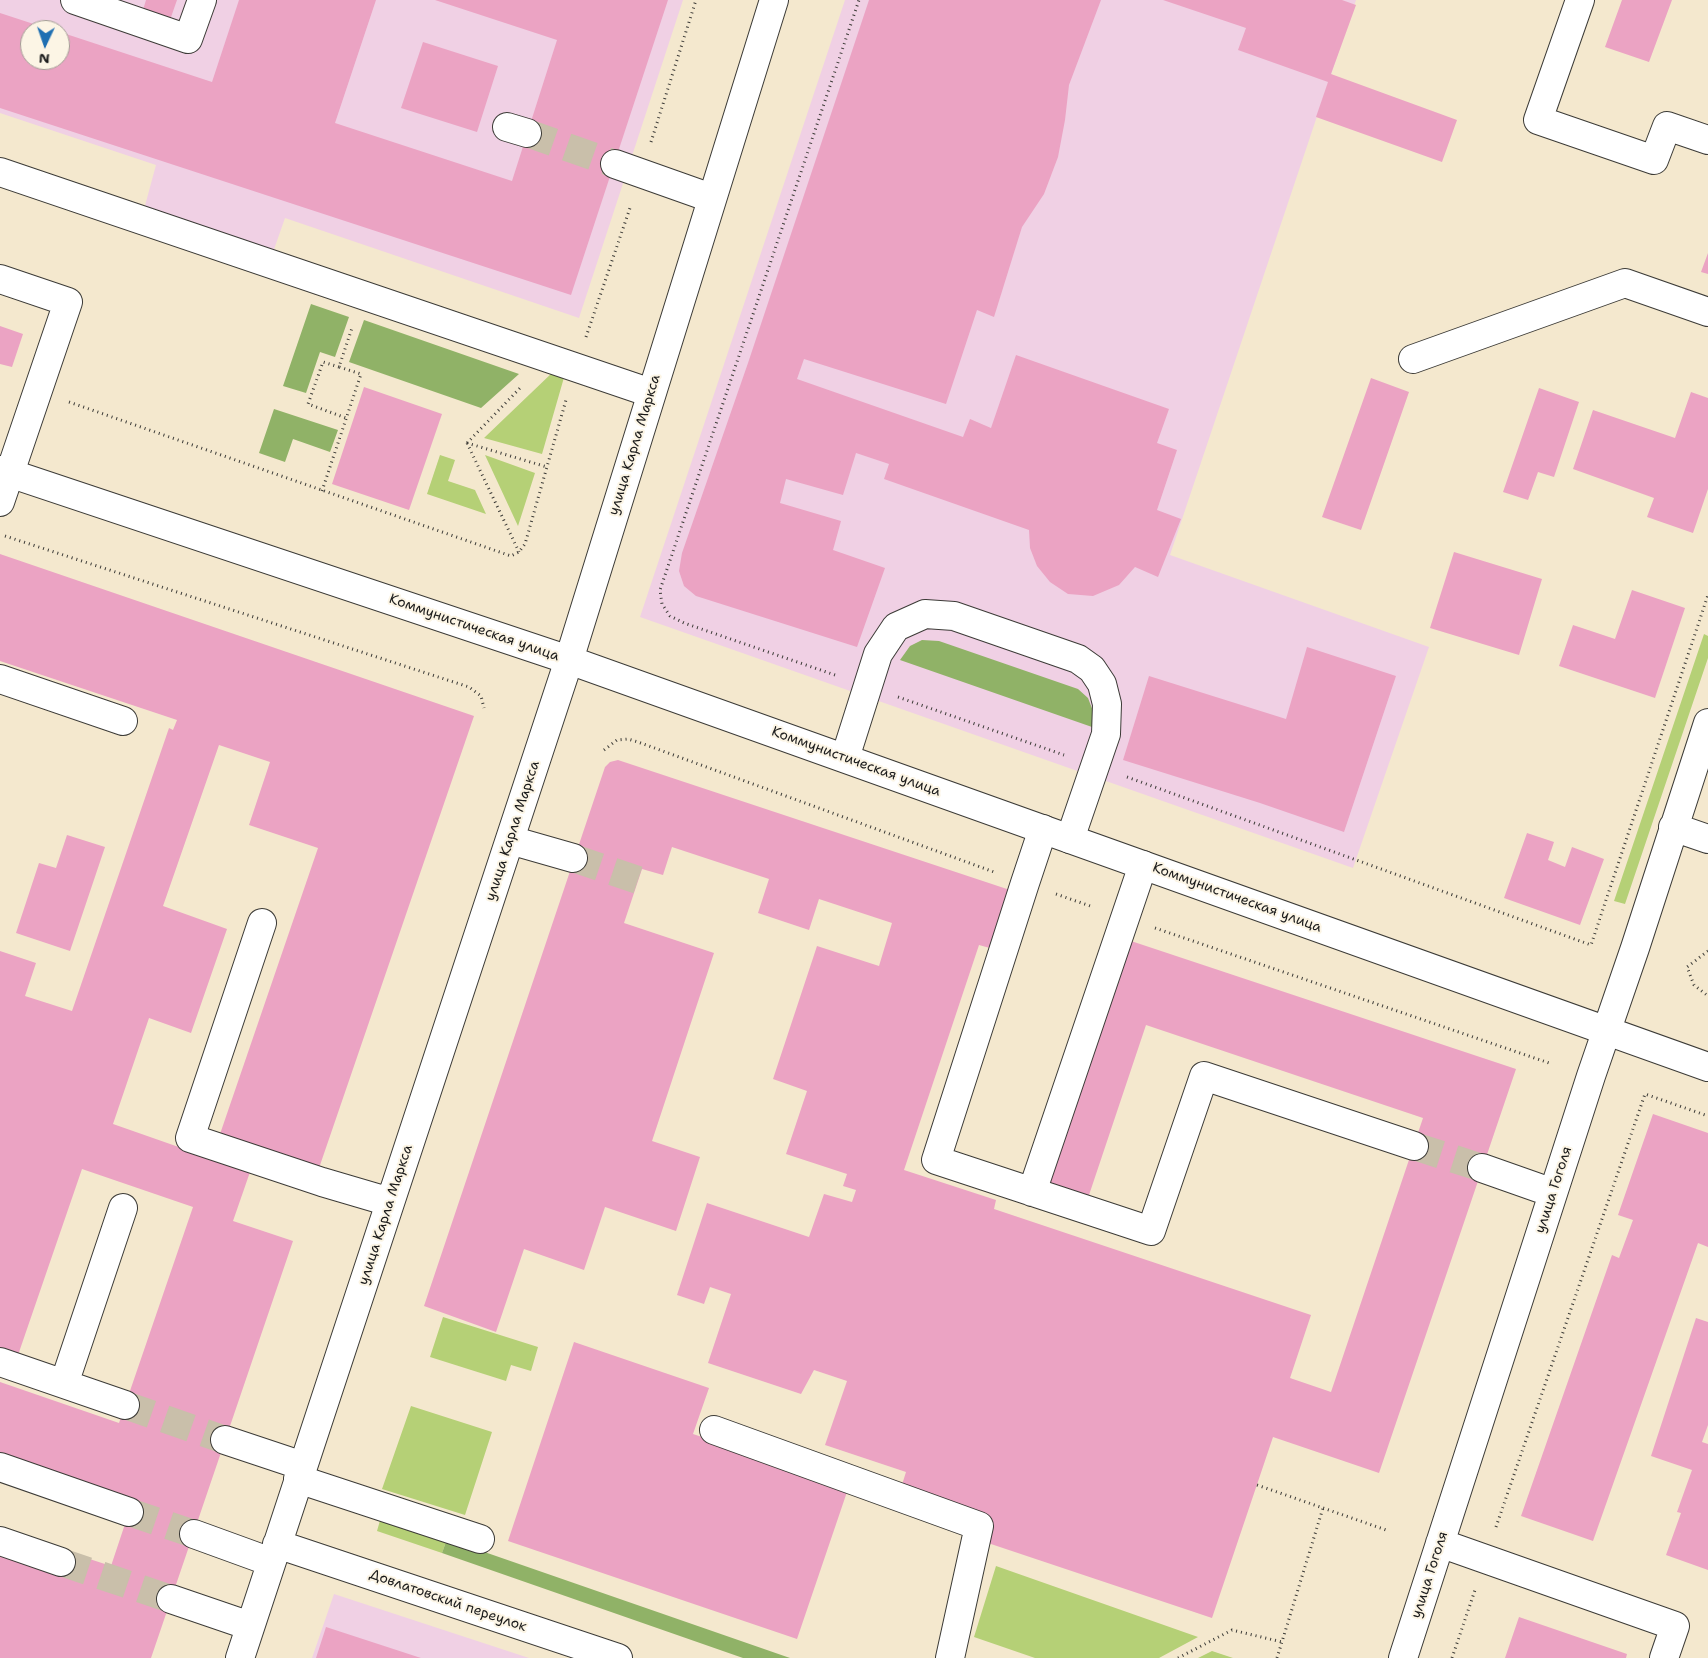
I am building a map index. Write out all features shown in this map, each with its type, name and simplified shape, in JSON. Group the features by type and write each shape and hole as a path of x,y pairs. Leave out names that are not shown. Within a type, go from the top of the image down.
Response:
{"main road":[{"path":"75,0 188,39 202,0"},
{"name":"улица Карла Маркса","path":"240,1658 569,660 774,0"},
{"path":"1580,0 1538,120 1654,160 1667,126 1708,140"},
{"path":"615,164 711,198"},
{"path":"0,172 651,393"},
{"path":"0,279 68,302 38,391 5,471 0,502"},
{"path":"1413,359 1625,283 1708,312"},
{"name":"Коммунистическая улица","path":"5,471 569,660 1708,1067"},
{"path":"845,758 878,654 896,627 925,614 954,616 1078,659 1092,669 1102,684 1107,704 1106,734 1070,839"},
{"path":"0,679 123,721"},
{"name":"улица Гоголя","path":"1403,1658 1606,1030 1635,948 1708,722"},
{"path":"1673,827 1708,839"},
{"path":"1044,829 936,1160 1151,1231 1204,1076 1414,1146"},
{"path":"510,840 573,858"},
{"path":"1032,1192 1143,865"},
{"path":"262,923 190,1138 322,1182 390,1202"},
{"path":"1482,1168 1553,1193"},
{"path":"64,1384 123,1208"},
{"path":"0,1362 125,1405"},
{"path":"714,1430 978,1526 950,1658"},
{"path":"226,1440 301,1472 480,1538"},
{"path":"0,1467 129,1512"},
{"name":"Довлатовский переулок","path":"194,1534 274,1553 618,1658"},
{"path":"0,1541 61,1562"},
{"path":"1440,1543 1675,1626 1664,1658"},
{"path":"171,1599 250,1626"}],"path":[{"path":"38,391 511,556 519,552 525,544 575,367 642,174 696,0"},
{"path":"858,0 660,590 662,604 670,616 684,623 1096,766 1591,945 1708,596"},
{"path":"339,367 363,295"},
{"path":"467,443 548,358"},
{"path":"322,491 361,374 323,362 308,404 346,418"},
{"path":"467,443 547,467"},
{"path":"467,443 519,552"},
{"path":"0,534 469,686 481,696 484,708"},
{"path":"604,750 617,740 638,742"},
{"path":"1708,951 1687,967 1694,985 1708,996"},
{"path":"1452,1658 1645,1094 1708,1116"},
{"path":"1257,1485 1389,1531"},
{"path":"1277,1658 1323,1508"},
{"path":"1178,1658 1232,1630 1282,1642"}],"shaded area":[{"path":"0,0 683,0 579,318 285,218 271,258 143,213 156,165 0,113"},
{"path":"845,0 1356,0 1170,555 1429,647 1353,868 640,617"},
{"path":"334,1594 529,1658 312,1658"}],"green space":[{"path":"311,304 349,317 335,357 320,352 306,393 283,386"},
{"path":"364,320 519,374 481,408 349,362"},
{"path":"554,371 565,374 542,454 484,438"},
{"path":"274,409 338,430 330,452 293,439 285,462 259,453"},
{"path":"440,455 455,460 448,481 475,490 486,514 427,494"},
{"path":"485,455 535,473 518,526"},
{"path":"1704,634 1708,636 1708,658 1625,904 1614,901"},
{"path":"922,640 939,641 1078,689 1088,698 1093,711 1092,727 900,660 910,646"},
{"path":"443,1317 538,1347 531,1371 511,1365 506,1381 430,1357"},
{"path":"411,1406 492,1432 465,1515 382,1489"},
{"path":"381,1517 447,1539 442,1553 377,1531"},
{"path":"447,1539 790,1658 743,1658 442,1553"},
{"path":"996,1566 1198,1637 1159,1658 1035,1658 974,1637"},
{"path":"1212,1651 1233,1658 1198,1658"}],"building":[{"path":"146,0 177,0 170,20 143,10"},
{"path":"239,0 376,0 335,123 512,181 557,40 435,0 668,0 571,295 0,108 0,13 21,20 20,70 70,70 70,35 212,82"},
{"path":"869,0 1101,0 1069,85 1058,157 1044,194 1022,227 994,317 977,310 946,404 804,359 797,379 963,437 970,419 991,428 1016,355 1169,409 1157,443 1177,450 1157,510 1181,519 1158,577 1135,567 1119,585 1093,596 1068,594 1050,582 1037,566 1030,548 1029,530 884,479 889,464 856,453 843,495 786,479 780,503 841,521 833,550 885,568 857,647 696,596 684,586 679,571 682,553 748,363"},
{"path":"1163,0 1342,0 1356,5 1331,74 1457,120 1442,162 1316,117 1328,82 1238,50 1246,28"},
{"path":"1622,0 1672,0 1649,62 1605,47"},
{"path":"423,42 498,66 477,132 401,108"},
{"path":"1708,253 1708,274 1701,272"},
{"path":"0,326 23,334 12,367 0,364"},
{"path":"1371,378 1409,392 1361,530 1322,517"},
{"path":"364,387 442,414 409,510 332,484"},
{"path":"1539,388 1579,402 1554,477 1538,472 1528,500 1503,492"},
{"path":"1691,392 1708,398 1708,489 1693,533 1647,517 1654,498 1573,469 1593,410 1675,438"},
{"path":"1454,552 1542,579 1519,655 1430,628"},
{"path":"0,554 474,716 318,1171 219,1137 318,848 249,825 270,762 219,745 163,906 227,929 191,1033 149,1018 113,1124 250,1172 233,1221 293,1241 151,1658 0,1658 0,1550 65,1551 111,1566 132,1503 0,1457 0,1382 119,1423 193,1207 82,1169 17,1358 0,1352 0,951 36,963 25,996 72,1011 169,728 173,730 177,720 0,661"},
{"path":"1632,590 1685,608 1655,698 1559,666 1573,625 1615,639"},
{"path":"1307,647 1396,676 1344,832 1260,803 1123,760 1149,676 1286,719"},
{"path":"618,760 1016,892 997,950 979,945 904,1170 996,1200 994,1209 1311,1315 1290,1378 1331,1392 1423,1118 1146,1025 1087,1201 1039,1185 1122,938 1516,1069 1379,1473 1273,1437 1212,1618 979,1540 901,1488 906,1472 825,1445 847,1381 814,1370 801,1394 708,1363 731,1294 710,1287 704,1304 677,1295 707,1203 809,1237 824,1194 852,1202 856,1190 843,1186 847,1174 786,1154 807,1091 773,1079 817,946 879,966 892,923 819,899 809,930 758,913 769,879 672,847 663,875 642,869 624,923 714,953 652,1141 700,1157 676,1231 605,1207 584,1270 524,1249 496,1332 424,1306 605,767 610,762"},
{"path":"1527,833 1554,842 1548,860 1565,867 1572,847 1604,859 1580,925 1504,898"},
{"path":"67,835 105,847 70,951 16,933 39,863 56,868"},
{"path":"1653,1114 1708,1133 1708,1247 1698,1243 1593,1541 1521,1516 1612,1255 1619,1258 1633,1220 1618,1215"},
{"path":"1696,1318 1708,1322 1708,1425 1702,1442 1708,1444 1708,1570 1666,1555 1681,1513 1677,1512 1692,1470 1651,1456"},
{"path":"574,1342 709,1388 693,1434 849,1486 797,1639 508,1541"},
{"path":"1519,1617 1627,1654 1626,1658 1505,1658"},
{"path":"326,1627 421,1658 316,1658"}],"tunnel":[{"path":"527,133 615,164"},
{"path":"573,858 638,880"},
{"path":"1414,1146 1482,1168"},
{"path":"125,1405 225,1440"},
{"path":"129,1512 194,1534"},
{"path":"61,1562 171,1599"}]}
